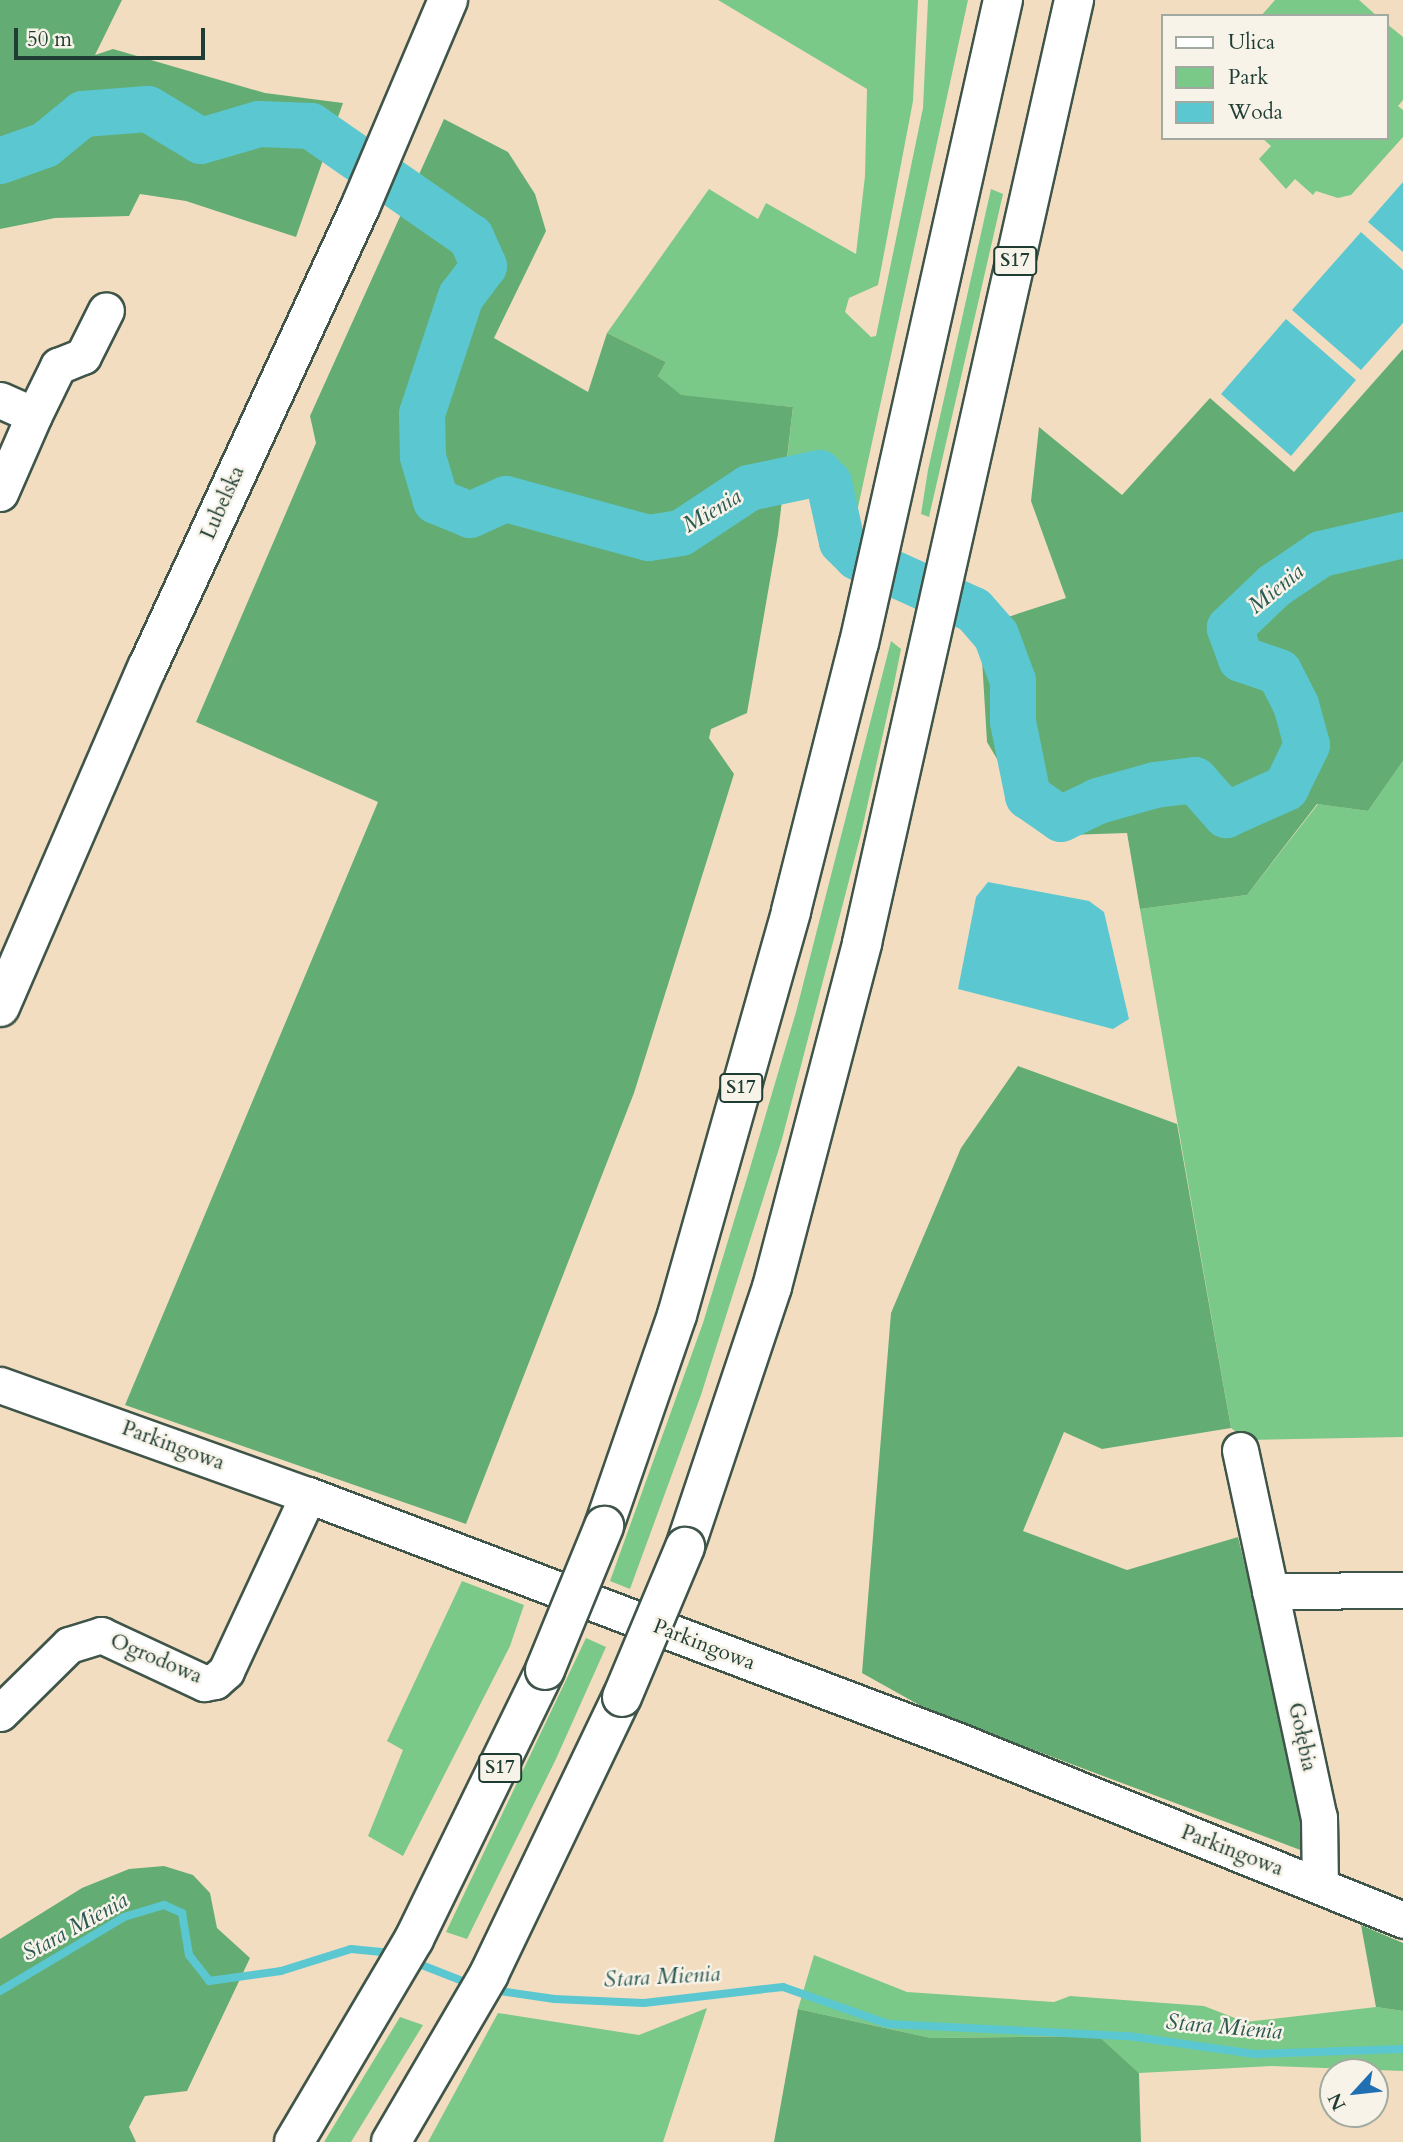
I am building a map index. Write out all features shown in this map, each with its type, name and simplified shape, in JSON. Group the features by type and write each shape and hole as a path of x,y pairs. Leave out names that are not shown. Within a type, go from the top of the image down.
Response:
{"main road":[{"name":"Lubelska","path":"0,1007 147,668 361,205 448,0"},
{"name":"S17","path":"295,2142 380,2000 453,1864 545,1670 604,1526 689,1276 859,643 1003,0"},
{"name":"S17","path":"391,2142 438,2064 532,1888 622,1697 685,1547 772,1287 862,943 1074,0"}],"street":[{"path":"0,493 58,366 83,356 106,310"},
{"path":"0,400 34,415"},
{"name":"Parkingowa","path":"0,1385 308,1494 956,1740 1403,1920"},
{"name":"Gołębia","path":"1240,1450 1319,1818 1320,1885"},
{"name":"Ogrodowa","path":"0,1713 69,1646 102,1635 204,1683 215,1681 226,1671 308,1494"},
{"path":"1270,1591 1403,1590"}],"green space":[{"path":"0,0 122,0 95,55 113,49 265,93 343,103 296,237 186,201 140,194 129,216 55,218 0,229"},
{"path":"718,0 918,0 913,101 878,285 849,298 845,312 871,337 876,336 923,108 928,0 968,0 855,521 839,488 833,462 824,454 786,468 793,407 681,396 658,376 666,362 607,333 709,189 758,219 766,203 856,254 865,176 867,89"},
{"path":"1275,0 1359,0 1375,14 1263,14"},
{"path":"1389,26 1403,37 1403,100 1398,106 1403,110 1403,137 1351,195 1338,198 1316,191 1313,195 1295,179 1286,189 1259,159 1271,146 1264,140 1389,140"},
{"path":"444,119 508,152 535,194 546,231 494,338 588,392 607,333 666,362 658,376 681,395 793,407 778,534 747,713 711,729 709,738 734,774 634,1093 466,1524 125,1405 378,802 196,722 316,443 310,416"},
{"path":"991,189 1003,194 929,517 921,514 928,470"},
{"path":"1403,349 1403,761 1368,811 1317,804 1247,895 1140,909 1127,833 1068,835 1032,818 987,742 980,626 1066,598 1031,501 1039,427 1122,495 1210,398 1294,472"},
{"path":"891,641 901,649 894,684 861,834 782,1139 701,1395 630,1589 610,1581 703,1323 747,1178 796,1012"},
{"path":"1403,761 1403,1437 1247,1440 1231,1428 1140,909 1247,895 1318,804 1368,811"},
{"path":"1018,1066 1177,1124 1231,1428 1102,1449 1064,1432 1023,1531 1127,1570 1238,1537 1305,1816 1303,1851 930,1711 862,1673 891,1313 961,1148"},
{"path":"462,1581 524,1605 510,1646 403,1856 368,1836 403,1750 387,1741"},
{"path":"586,1638 606,1647 556,1759 467,1939 446,1932"},
{"path":"164,1866 193,1875 210,1893 217,1928 250,1958 187,2091 145,2096 129,2127 136,2142 0,2142 0,1939 82,1888 129,1869"},
{"path":"1361,1925 1403,1943 1403,2011 1376,2007"},
{"path":"814,1955 907,1992 1054,2002 1070,1996 1204,2006 1245,2022 1376,2007 1403,2011 1403,2071 1389,2070 1389,2058 1319,2058 1319,2068 1272,2066 1139,2073 1097,2036 931,2038 798,2009"},
{"path":"707,2008 663,2142 428,2142 498,2013 639,2035"},
{"path":"798,2009 931,2038 1098,2036 1139,2073 1141,2142 774,2142"},
{"path":"400,2017 423,2025 351,2142 324,2142"}],"water":[{"path":"1403,182 1403,252 1368,222"},
{"path":"1361,232 1403,270 1403,323 1361,370 1292,310"},
{"path":"1286,319 1356,380 1291,456 1221,394"},
{"path":"988,882 1089,901 1104,912 1129,1019 1113,1029 958,989 976,897"}],"waterway":[{"name":"Mienia","path":"0,161 45,145 83,114 148,109 201,141 259,124 311,126 471,237 484,266 461,296 422,414 423,457 436,501 470,515 506,499 649,538 681,533 749,488 819,473 829,483 842,542 857,557 974,610 996,635 1013,681 1013,722 1028,796 1061,819 1098,801 1155,785 1195,780 1226,815 1286,788 1307,745 1296,705 1279,672 1241,659 1230,628 1274,586 1321,554 1403,535"},
{"name":"Stara Mienia","path":"0,1991 124,1917 164,1905 182,1913 189,1955 209,1981 281,1971 351,1949 392,1953"},
{"name":"Stara Mienia","path":"414,1962 470,1984"},
{"name":"Stara Mienia","path":"493,1990 554,1999 644,2003 783,1987 888,2024 1128,2036 1255,2054 1403,2049"}]}
